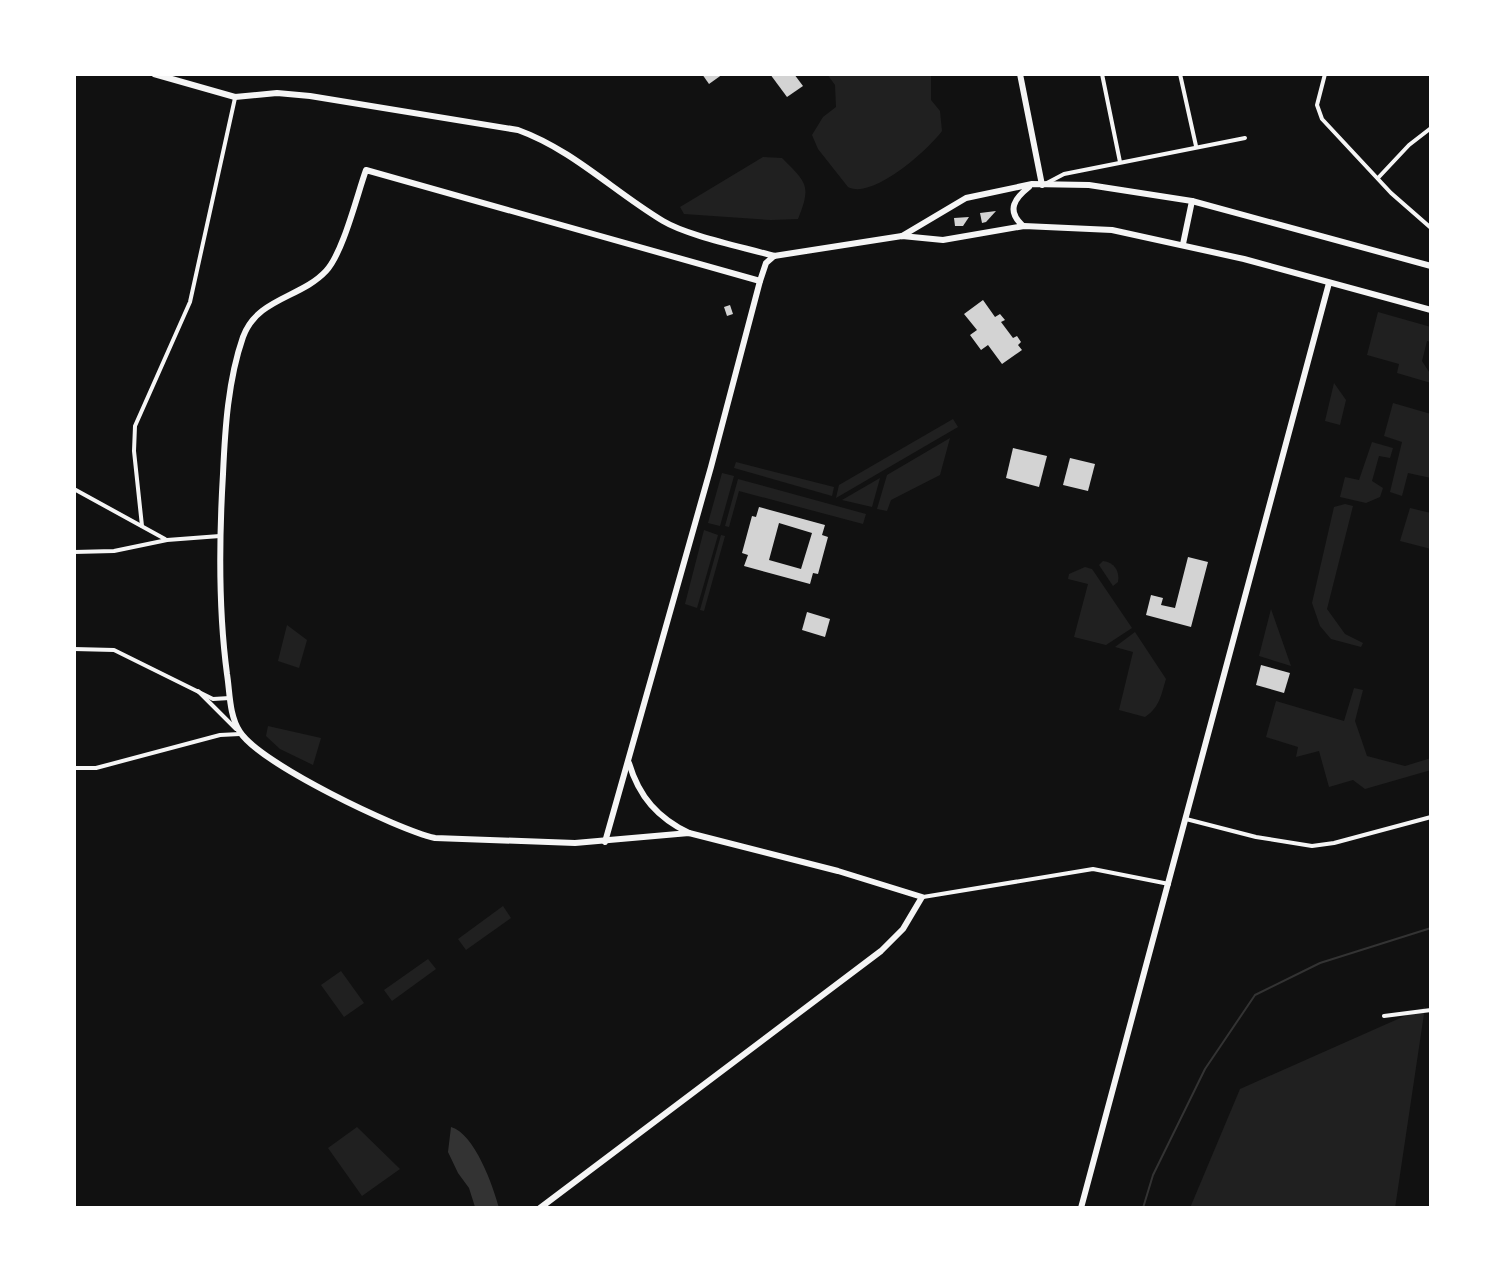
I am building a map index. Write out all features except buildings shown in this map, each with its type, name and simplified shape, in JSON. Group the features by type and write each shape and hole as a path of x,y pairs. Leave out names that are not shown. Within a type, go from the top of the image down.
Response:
{"street":[{"path":"154,74 235,97 277,93 310,96 518,130 545,140 665,222 774,256 902,236 943,240 1024,226 1112,230 1183,244 1431,310"},
{"path":"1020,74 1042,185"},
{"path":"1102,74 1120,162"},
{"path":"1180,74 1196,147"},
{"path":"1325,74 1317,99 1318,111 1377,179 1431,228"},
{"path":"142,526 134,451 135,426 190,302 235,97"},
{"path":"1377,179 1409,145 1431,128"},
{"path":"1042,185 1064,174 1245,138"},
{"path":"241,734 233,717 220,621 220,536 226,416 243,337 252,319 267,306 305,287 330,268 366,170 760,281"},
{"path":"1024,226 1014,217 1013,208 1015,199 1032,184"},
{"path":"902,236 966,198 1032,184 1089,185 1192,201 1431,266"},
{"path":"1183,244 1192,201"},
{"path":"928,237 932,216"},
{"path":"605,842 760,281 766,263 774,256"},
{"path":"1081,1208 1329,283"},
{"path":"74,489 167,540"},
{"path":"74,552 114,551 167,540 220,536"},
{"path":"74,649 114,650 213,699 230,698"},
{"path":"198,691 267,758 414,833 435,838 482,841 605,842 689,833"},
{"path":"74,768 96,768 220,735 241,734"},
{"path":"628,760 637,786 651,806 668,823 689,833 838,871 922,897 1093,869 1169,884"},
{"path":"1186,819 1256,837 1312,846 1431,817"},
{"path":"540,1208 881,951 903,929 922,897"},
{"path":"1384,1016 1431,1010"}],"shaded area":[{"path":"827,74 931,74 931,100 940,111 942,131 925,150 885,180 858,189 848,187 818,149 812,135 823,117 836,107 835,85"},
{"path":"763,157 782,158 801,179 805,198 798,219 684,214 680,207"},
{"path":"1378,312 1431,327 1431,342 1427,341 1422,361 1431,375 1431,383 1397,373 1399,364 1367,355"},
{"path":"1334,383 1346,400 1340,425 1325,421"},
{"path":"1393,403 1431,414 1431,478 1408,473 1402,496 1390,492 1402,442 1384,436"},
{"path":"953,419 958,427 836,498 839,485"},
{"path":"950,438 940,475 891,500 887,511 877,509 887,475"},
{"path":"1372,442 1393,448 1390,458 1379,456 1372,481 1383,488 1380,497 1366,503 1340,497 1345,477 1359,480"},
{"path":"736,462 834,487 832,496 734,468"},
{"path":"722,473 734,476 720,526 708,523"},
{"path":"880,478 872,507 842,500"},
{"path":"738,479 866,514 863,524 739,491 729,527 725,526"},
{"path":"1345,504 1353,506 1327,609 1345,634 1363,643 1361,647 1331,639 1320,626 1312,603 1334,507"},
{"path":"1410,508 1431,513 1431,549 1400,541"},
{"path":"704,530 718,535 697,608 685,604"},
{"path":"721,535 725,536 704,611 700,610"},
{"path":"1103,561 1113,565 1117,571 1118,582 1113,586 1099,565"},
{"path":"1085,567 1092,569 1132,628 1106,645 1074,637 1088,584 1068,579 1069,574"},
{"path":"1271,609 1291,666 1259,656"},
{"path":"287,625 307,640 299,668 278,661"},
{"path":"1135,632 1166,679 1157,705 1145,717 1119,710 1133,652 1115,647"},
{"path":"1354,688 1363,690 1355,721 1367,756 1405,766 1431,758 1431,770 1365,789 1353,780 1329,787 1319,751 1296,757 1298,747 1266,737 1276,701 1344,721"},
{"path":"268,726 321,738 313,765 280,749 266,736"},
{"path":"503,906 511,918 466,950 458,939"},
{"path":"428,959 436,969 392,1001 384,990"},
{"path":"341,971 364,1003 344,1017 321,985"},
{"path":"1425,1007 1395,1208 1190,1208 1240,1089"},
{"path":"357,1127 400,1169 362,1196 328,1148"},
{"path":"451,1127 460,1132 475,1150 488,1175 499,1208 475,1207 469,1188 448,1152"}],"waterway":[{"path":"1143,1208 1153,1175 1205,1069 1255,995 1320,963 1431,928"}]}
